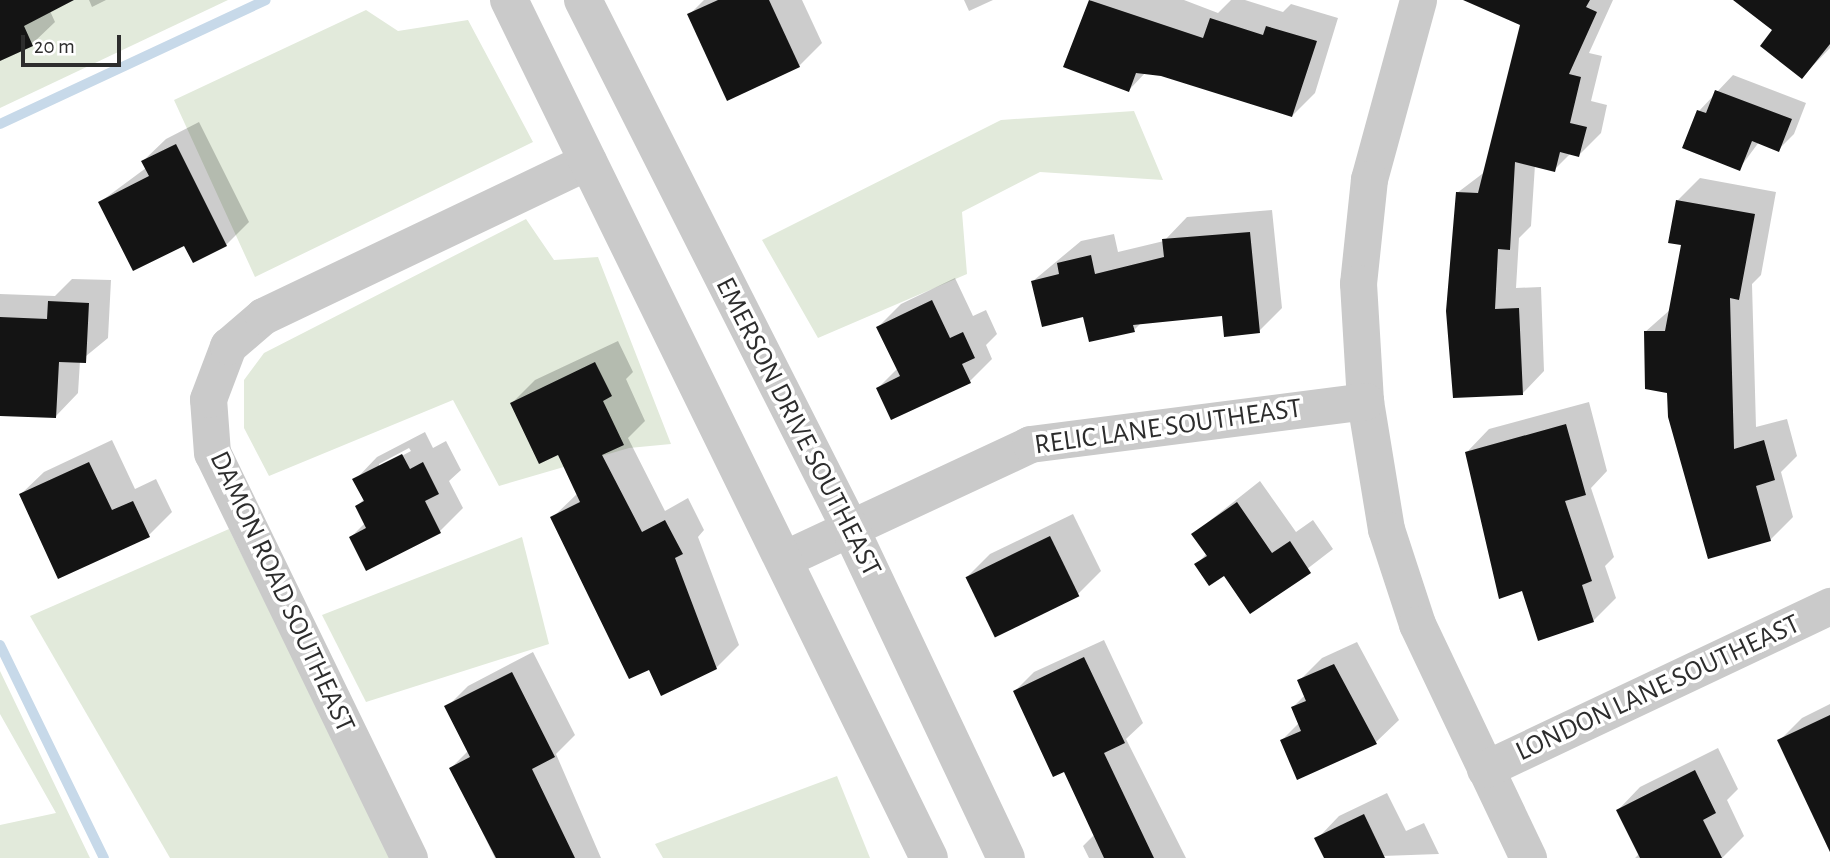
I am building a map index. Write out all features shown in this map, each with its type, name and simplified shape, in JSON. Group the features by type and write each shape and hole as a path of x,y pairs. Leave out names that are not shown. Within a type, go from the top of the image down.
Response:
{"street":[{"path":"509,0 786,558 929,858"},
{"name":"EMERSON DRIVE SOUTHEAST","path":"583,0 849,526 1006,858"},
{"path":"1417,0 1369,179 1358,284 1365,401 1386,530 1418,624 1528,858"},
{"name":"DAMON ROAD SOUTHEAST","path":"409,858 212,453 208,399 228,346 263,316 588,161"},
{"name":"RELIC LANE SOUTHEAST","path":"786,558 849,526 1030,444 1365,401"},
{"name":"LONDON LANE SOUTHEAST","path":"1485,769 1830,606"}],"green space":[{"path":"0,0 228,0 0,108"},
{"path":"366,10 398,31 468,20 533,142 255,277 174,100"},
{"path":"1134,111 1163,180 1040,172 962,212 967,274 818,338 762,240 1001,120"},
{"path":"526,219 554,260 598,257 671,444 629,448 499,486 453,400 269,476 244,428 244,380 264,353"},
{"path":"229,529 392,858 170,858 30,616"},
{"path":"522,537 549,644 366,702 322,615"},
{"path":"0,671 90,858 0,858 0,825 56,813 0,714"},
{"path":"837,776 870,858 663,858 655,844"}],"building":[{"path":"0,0 74,0 24,26 33,46 0,61"},
{"path":"718,0 769,0 800,67 727,101 687,14"},
{"path":"1089,0 1203,38 1210,18 1263,35 1266,26 1317,41 1292,117 1161,76 1136,73 1129,92 1063,67"},
{"path":"1463,0 1590,0 1586,7 1597,12 1569,74 1581,77 1570,123 1587,127 1579,157 1560,152 1555,172 1515,162 1510,250 1498,249 1495,309 1519,308 1523,395 1453,398 1446,311 1456,192 1478,193 1520,25"},
{"path":"1733,0 1830,0 1830,44 1802,79 1760,46 1772,30"},
{"path":"1715,90 1792,119 1779,152 1752,141 1740,171 1682,148 1697,110 1706,113"},
{"path":"176,144 227,246 193,263 184,246 133,271 98,202 149,176 141,161"},
{"path":"1676,200 1755,214 1739,300 1730,298 1734,449 1764,440 1775,480 1756,486 1771,541 1708,559 1668,417 1667,393 1645,389 1644,331 1665,331 1681,245 1668,243"},
{"path":"1250,232 1260,333 1224,337 1222,316 1133,325 1135,332 1089,342 1083,317 1042,327 1031,281 1059,274 1057,263 1091,255 1095,274 1164,257 1162,239"},
{"path":"932,300 950,338 963,332 975,358 962,364 971,383 891,420 876,388 900,376 876,327"},
{"path":"48,301 89,303 86,363 59,362 56,418 0,416 0,317 47,319"},
{"path":"595,362 612,396 603,401 624,445 602,455 642,532 665,520 683,554 675,558 717,669 661,696 649,670 629,679 550,517 580,502 558,455 539,464 510,403"},
{"path":"1566,424 1586,495 1565,501 1592,581 1582,585 1594,622 1538,641 1522,591 1499,599 1465,452"},
{"path":"402,454 410,469 423,462 439,494 425,501 441,533 366,571 349,537 366,528 355,506 364,501 352,479"},
{"path":"89,462 112,510 133,501 150,537 58,579 19,494"},
{"path":"1237,502 1272,553 1290,541 1311,573 1250,614 1224,576 1209,586 1194,564 1207,556 1191,534"},
{"path":"1050,536 1079,596 995,637 966,577"},
{"path":"1084,657 1125,743 1104,753 1154,858 1104,858 1064,772 1053,777 1013,691"},
{"path":"1334,664 1377,744 1297,780 1280,740 1301,731 1291,707 1306,701 1297,680"},
{"path":"512,672 555,757 532,769 575,858 496,858 449,768 470,757 444,706"},
{"path":"1830,715 1830,852 1777,740"},
{"path":"1695,770 1716,813 1703,820 1722,858 1640,858 1616,810"},
{"path":"1364,814 1385,858 1324,858 1314,838"}],"waterway":[{"path":"0,124 266,0"},
{"path":"0,645 104,858"}]}
